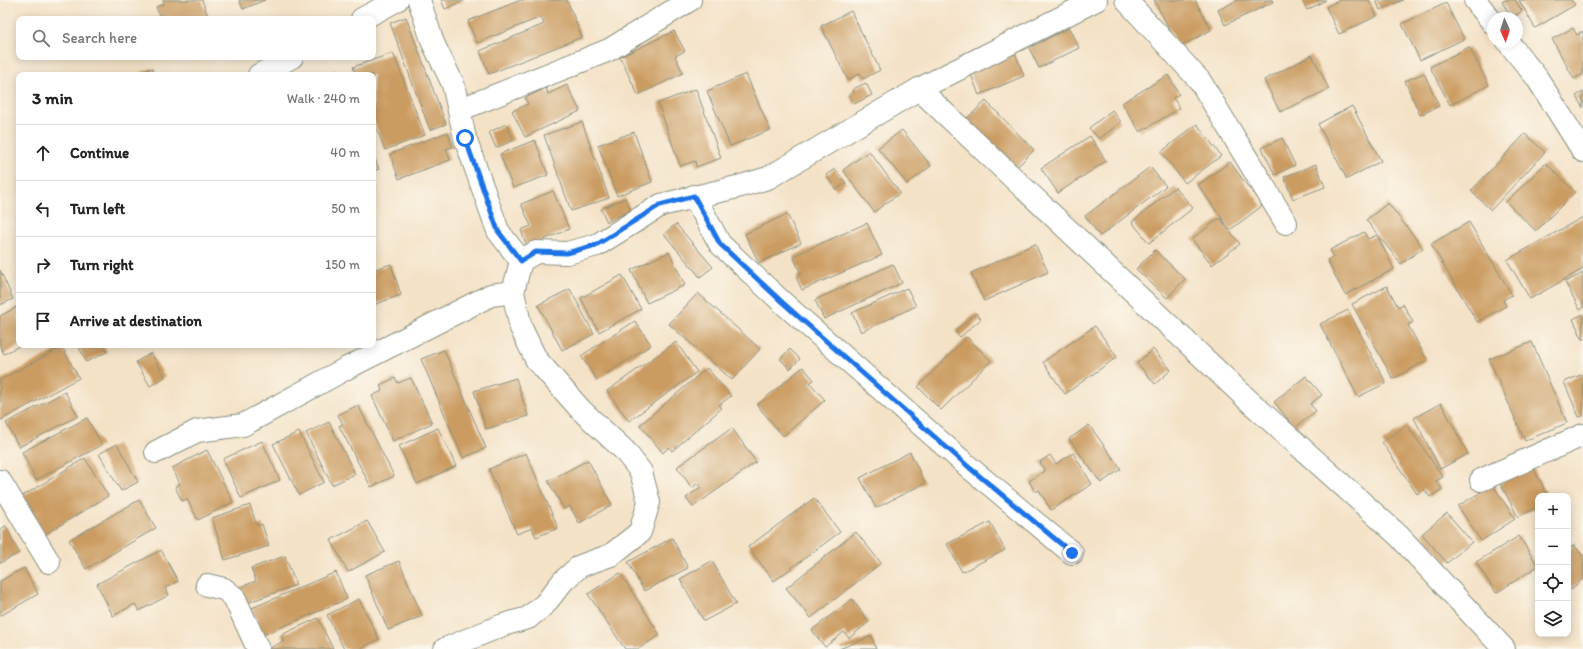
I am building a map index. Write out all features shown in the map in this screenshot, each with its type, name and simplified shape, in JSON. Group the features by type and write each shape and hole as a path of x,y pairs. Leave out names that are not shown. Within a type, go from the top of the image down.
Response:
{"street":[{"path":"368,16 397,0"},
{"path":"419,0 433,43 453,84 465,138 498,231 521,261"},
{"path":"459,110 609,50 690,0"},
{"path":"445,649 503,625 528,618 545,604 562,581 580,566 611,555 640,532 649,502 641,472 633,461 581,410 536,359 521,328 513,292 521,261 536,252 567,253 596,245 660,205 737,187 768,178 919,89 1096,0"},
{"path":"1126,0 1200,80 1286,223"},
{"path":"1475,0 1487,15"},
{"path":"1513,48 1536,78 1583,151"},
{"path":"264,72 286,60"},
{"path":"919,89 1248,400 1399,536 1504,649"},
{"path":"694,196 720,244 782,302 971,469 1072,553"},
{"path":"156,452 197,431 243,425 347,368 491,295 513,292"},
{"path":"1481,480 1583,435"},
{"path":"0,481 49,562"},
{"path":"207,585 224,589 234,597 258,649"}],"building":[{"path":"163,0 202,0 208,16 160,16 156,7 164,4"},
{"path":"239,0 265,0 243,9"},
{"path":"441,0 465,0 445,9"},
{"path":"521,0 567,0 582,37 489,74 480,51 544,24 541,17 477,43 468,21"},
{"path":"1154,0 1195,0 1211,30 1179,47"},
{"path":"1238,0 1272,0 1273,2 1225,25 1218,10"},
{"path":"1302,0 1326,0 1307,10"},
{"path":"1340,0 1369,0 1377,16 1339,34 1326,7"},
{"path":"1376,0 1403,0 1380,10"},
{"path":"1505,0 1515,0 1522,11 1508,12 1502,2"},
{"path":"1519,0 1571,0 1575,5 1535,28"},
{"path":"1446,3 1464,39 1420,60 1402,24"},
{"path":"851,11 880,70 863,79 860,73 848,80 821,26"},
{"path":"406,17 446,124 430,130 390,23"},
{"path":"1069,28 1079,48 1039,68 1029,48"},
{"path":"1573,28 1577,35 1583,31 1583,74 1574,79 1552,39"},
{"path":"674,31 685,51 675,56 683,73 638,95 620,57"},
{"path":"1469,47 1489,85 1450,105 1430,67"},
{"path":"393,53 425,135 385,150 376,127 376,72 355,72 353,67"},
{"path":"1015,53 1024,76 979,95 970,72"},
{"path":"1312,55 1329,89 1280,112 1264,80"},
{"path":"152,68 153,72 142,72"},
{"path":"1424,73 1439,106 1420,115 1405,81"},
{"path":"746,74 770,130 730,146 707,91"},
{"path":"1168,75 1179,94 1173,98 1180,108 1140,132 1122,103"},
{"path":"866,83 872,95 854,104 849,95 854,92 853,89"},
{"path":"567,85 580,111 525,137 512,111 528,104 525,98 546,88 548,94"},
{"path":"696,89 721,158 696,167 695,161 680,166 658,103"},
{"path":"1583,92 1583,108 1576,96"},
{"path":"986,101 1034,150 1013,171 964,121"},
{"path":"1352,106 1381,161 1347,179 1318,124"},
{"path":"1112,110 1121,122 1099,139 1089,128"},
{"path":"582,122 609,198 571,211 544,135"},
{"path":"506,124 514,140 496,148 489,132"},
{"path":"1197,124 1221,156 1185,183 1161,152"},
{"path":"902,130 931,166 907,184 878,148"},
{"path":"448,132 453,147 446,149 450,160 399,179 390,154"},
{"path":"634,132 652,182 617,196 598,145"},
{"path":"1525,134 1545,152 1491,210 1471,191"},
{"path":"1090,136 1106,161 1058,193 1041,168"},
{"path":"1282,138 1295,165 1275,175 1262,148"},
{"path":"535,140 548,175 513,188 500,154"},
{"path":"869,151 900,193 874,212 843,170"},
{"path":"376,162 379,169 376,170"},
{"path":"1230,162 1262,206 1230,230 1198,185"},
{"path":"1546,163 1575,192 1536,231 1506,202"},
{"path":"1316,164 1325,187 1293,199 1284,177"},
{"path":"1150,167 1166,186 1100,236 1085,216"},
{"path":"835,169 846,183 836,190 826,175"},
{"path":"1175,187 1193,208 1149,243 1132,222"},
{"path":"553,191 569,229 527,247 521,230 531,226 521,204"},
{"path":"625,198 631,210 607,222 601,209"},
{"path":"1388,203 1423,248 1401,264 1366,220"},
{"path":"787,214 801,243 759,263 745,234"},
{"path":"1583,217 1583,269 1530,299 1507,260"},
{"path":"1220,218 1240,244 1212,265 1192,239"},
{"path":"1469,222 1512,295 1503,300 1506,306 1477,322 1431,244"},
{"path":"867,223 882,255 802,290 796,277 801,274 793,256"},
{"path":"676,224 713,267 700,277 664,234"},
{"path":"1364,232 1368,239 1377,235 1394,269 1345,295 1327,260 1334,257 1330,250"},
{"path":"1035,244 1048,272 984,301 971,273"},
{"path":"1155,250 1185,279 1167,298 1136,269"},
{"path":"669,252 685,285 647,303 631,270"},
{"path":"391,264 401,295 376,304 376,269"},
{"path":"893,264 902,283 824,319 815,300"},
{"path":"0,270 13,299 0,305"},
{"path":"1583,273 1583,308 1580,310 1565,282"},
{"path":"622,275 641,309 599,332 581,298"},
{"path":"1387,286 1398,307 1403,304 1413,322 1408,325 1427,360 1393,379 1352,304"},
{"path":"907,288 916,306 861,332 852,313"},
{"path":"570,289 594,334 562,350 538,305"},
{"path":"698,293 760,349 732,380 669,324"},
{"path":"16,308 16,348 4,354 0,346 0,316"},
{"path":"1348,310 1386,383 1358,397 1320,324"},
{"path":"976,313 981,319 960,337 955,331"},
{"path":"1583,314 1583,340 1573,319"},
{"path":"635,321 651,345 597,380 581,356"},
{"path":"1095,326 1117,357 1065,394 1043,362"},
{"path":"967,337 991,361 941,410 918,387"},
{"path":"676,342 697,372 629,421 607,391"},
{"path":"1532,342 1567,423 1525,441 1489,359"},
{"path":"60,348 63,348 79,378 1,420 0,380"},
{"path":"79,348 105,348 107,352 86,362"},
{"path":"790,349 800,359 790,369 780,359"},
{"path":"1153,349 1171,370 1155,384 1137,363"},
{"path":"444,350 486,448 463,458 421,359"},
{"path":"151,353 165,377 150,386 136,362"},
{"path":"803,367 814,380 810,383 825,400 783,436 757,405"},
{"path":"707,368 731,396 719,405 722,408 672,451 669,447 663,453 640,425"},
{"path":"1583,374 1583,416 1579,417 1564,382"},
{"path":"1306,376 1322,395 1310,404 1316,411 1295,428 1274,402"},
{"path":"395,378 398,383 411,378 432,423 393,441 372,396 382,391 380,385"},
{"path":"516,378 528,416 486,429 474,391"},
{"path":"65,392 78,416 19,447 6,423"},
{"path":"1441,403 1468,454 1440,469 1414,418"},
{"path":"358,405 394,476 371,487 339,426 343,424 338,415"},
{"path":"87,418 102,445 36,480 22,452"},
{"path":"329,422 355,474 332,485 306,433"},
{"path":"1089,425 1121,469 1101,483 1069,439"},
{"path":"1407,425 1443,477 1436,481 1442,489 1430,497 1424,489 1417,494 1382,442"},
{"path":"438,428 456,466 417,484 399,446"},
{"path":"732,428 756,462 693,507 686,498 701,487 698,483 692,488 677,467"},
{"path":"299,432 324,482 299,495 273,444"},
{"path":"262,441 280,480 241,498 223,459"},
{"path":"117,444 138,482 121,491 99,454"},
{"path":"207,450 233,502 198,520 187,499 182,501 175,487 180,484 172,468"},
{"path":"910,452 925,483 876,508 860,478"},
{"path":"526,453 558,528 536,537 532,528 517,534 489,469"},
{"path":"1073,453 1092,484 1051,510 1039,490 1035,492 1029,481 1045,471 1040,462 1050,455 1056,464"},
{"path":"85,458 108,496 44,535 21,497"},
{"path":"588,460 612,505 579,523 570,506 564,509 548,481"},
{"path":"1532,466 1546,493 1535,493 1535,508 1518,517 1500,483"},
{"path":"1493,485 1515,519 1481,541 1458,506"},
{"path":"814,498 840,532 774,581 748,547"},
{"path":"139,500 156,528 86,569 69,540"},
{"path":"250,505 257,526 262,524 269,546 225,560 212,518"},
{"path":"1447,513 1472,542 1447,563 1422,534"},
{"path":"367,521 385,552 348,572 331,540"},
{"path":"990,522 1005,550 962,572 947,544"},
{"path":"6,526 19,553 0,563 0,529"},
{"path":"856,532 881,563 811,618 786,588"},
{"path":"1519,536 1535,561 1535,568 1496,593 1476,562"},
{"path":"672,538 688,568 644,591 628,562"},
{"path":"1574,545 1583,556 1583,579 1571,589 1571,565 1571,548"},
{"path":"161,550 178,581 165,588 169,595 139,611 135,604 113,616 97,584"},
{"path":"285,556 296,585 244,604 238,588 256,581 251,568"},
{"path":"399,561 422,616 388,630 365,575"},
{"path":"712,561 736,604 704,621 680,579"},
{"path":"24,568 38,594 0,616 0,581"},
{"path":"336,572 347,599 263,635 252,608"},
{"path":"620,573 660,635 638,649 625,649 588,594"},
{"path":"359,599 379,639 360,649 344,649 327,615"},
{"path":"852,599 869,622 849,638 844,632 825,647 812,630"},
{"path":"318,618 333,649 268,649 284,641 281,635"},
{"path":"872,636 876,649 839,649"}],"route":[{"path":"465,138 498,231 521,261 536,252 567,253 596,245 660,205 694,196 720,244 782,302 971,469 1072,553"}]}
